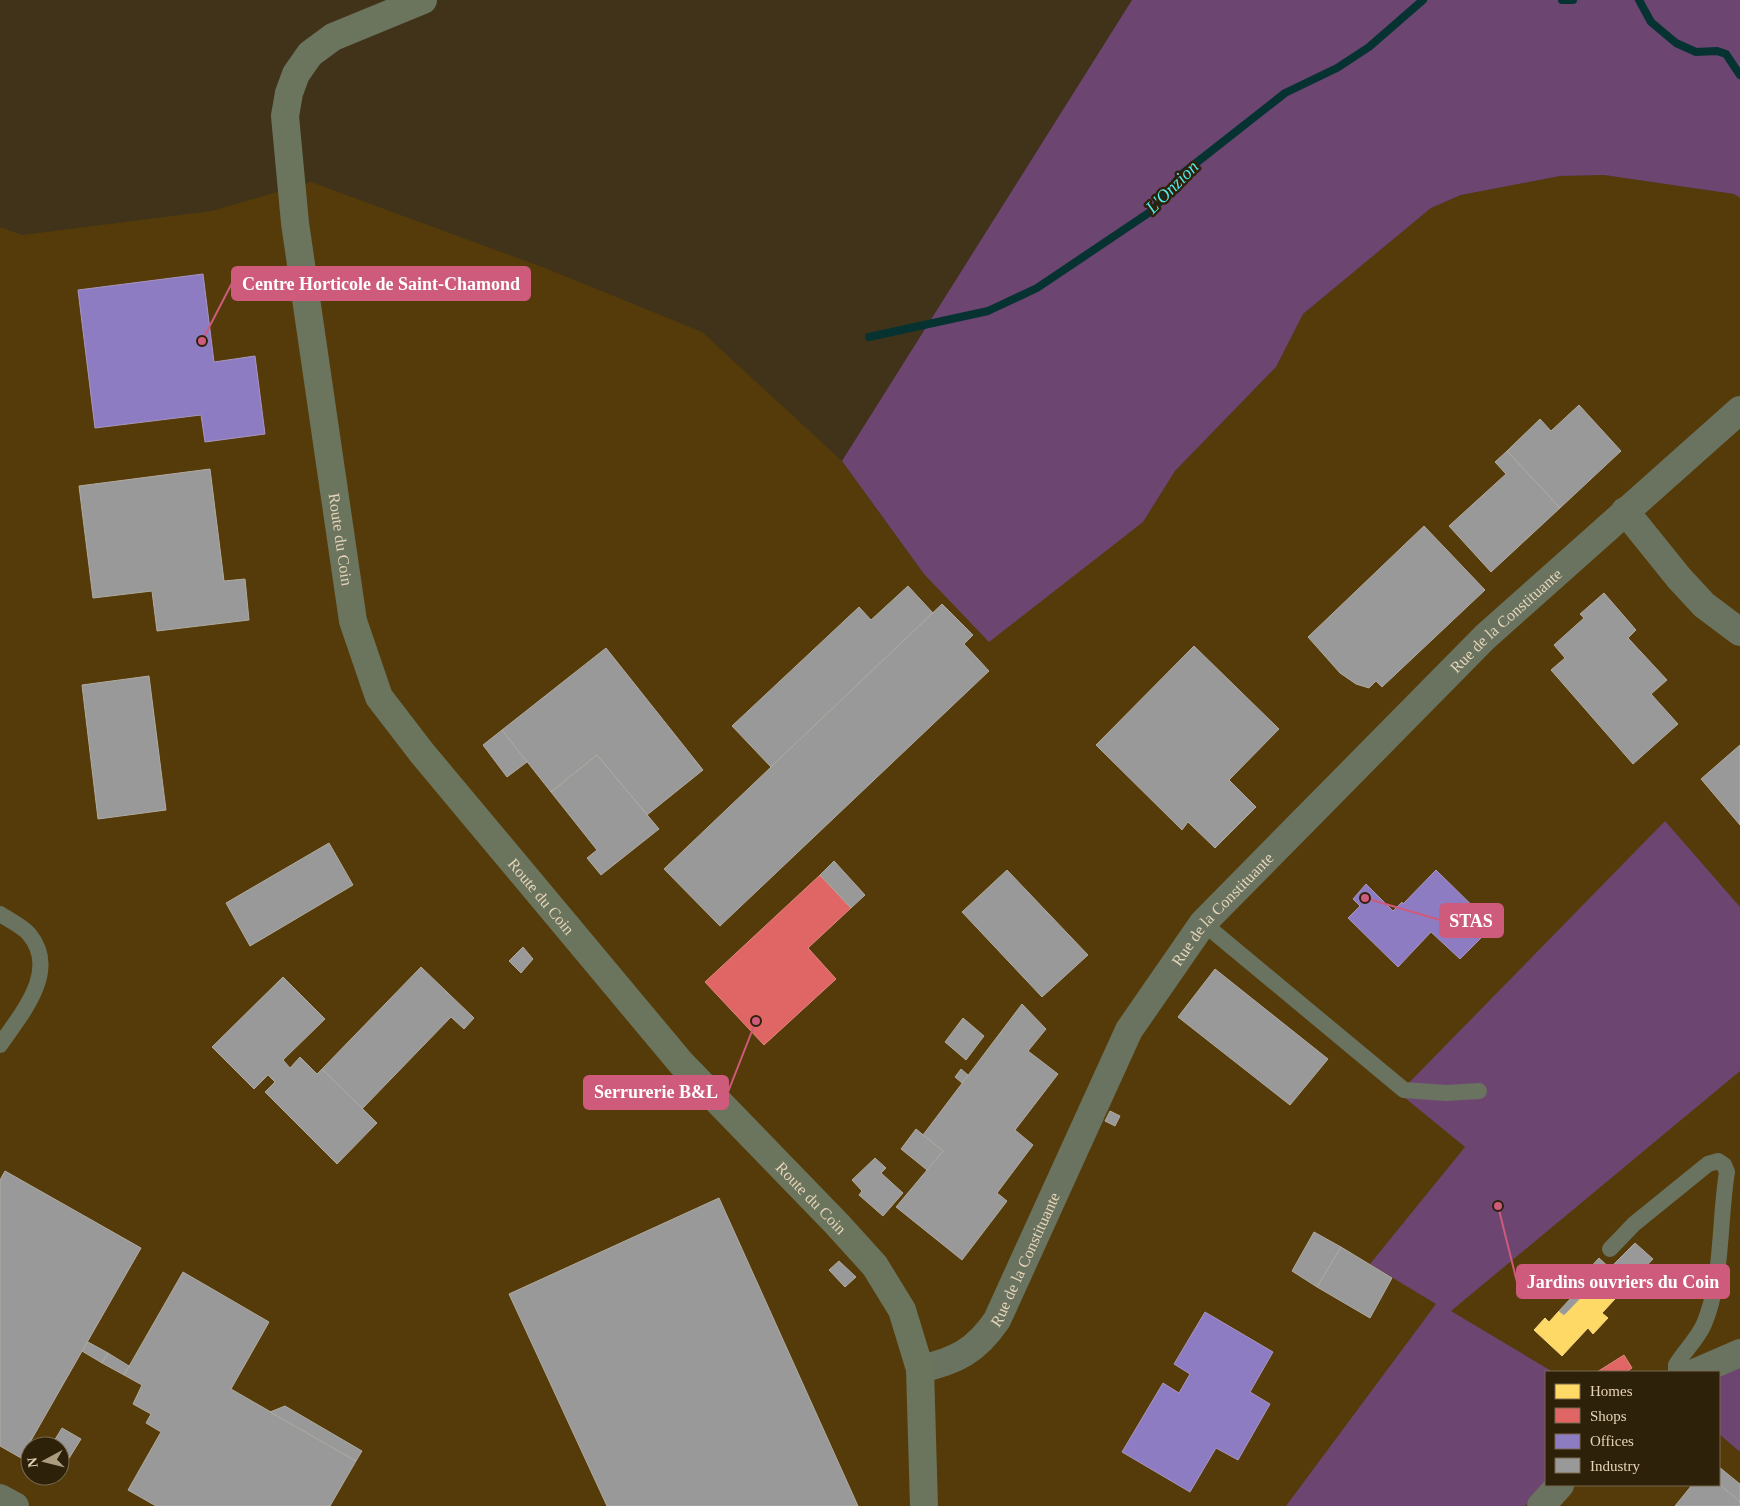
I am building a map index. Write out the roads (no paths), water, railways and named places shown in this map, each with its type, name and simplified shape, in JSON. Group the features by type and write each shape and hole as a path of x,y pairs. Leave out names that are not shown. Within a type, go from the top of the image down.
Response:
{"main road":[{"name":"Route du Coin","path":"423,0 333,37 310,54 296,74 289,93 285,116 294,214 353,621 379,697 428,760 681,1063 837,1224 875,1266 902,1310 920,1369 924,1506"}],"street":[{"name":"Rue de la Constituante","path":"920,1369 939,1365 965,1353 982,1340 997,1320 1129,1030 1203,923 1485,637 1740,410"},
{"path":"1625,511 1698,598 1740,632"},
{"path":"1698,1371 1740,1353"},
{"path":"1541,1506 1559,1486"},
{"path":"0,1498 15,1506"}],"lane":[{"path":"0,914 28,934 40,952 41,975 29,1003 0,1045"},
{"path":"1203,923 1404,1090 1446,1093 1479,1091"},
{"path":"1610,1249 1634,1224 1708,1164 1718,1162 1724,1165 1727,1172 1712,1296 1705,1322 1697,1338 1676,1366 1676,1371"}],"waterway":[{"name":"L'Onzion","path":"869,337 988,311 1037,288 1153,210 1182,174 1285,93 1337,68 1369,47 1423,0"},
{"path":"1562,0 1573,0"},
{"path":"1639,0 1651,22 1676,43 1696,52 1717,51 1726,54 1740,75"}],"place":[{"name":"Centre Horticole de Saint-Chamond","path":"202,341"},
{"name":"STAS","path":"1365,898"},
{"name":"Serrurerie B&L","path":"756,1021"},
{"name":"Jardins ouvriers du Coin","path":"1498,1206"}]}
